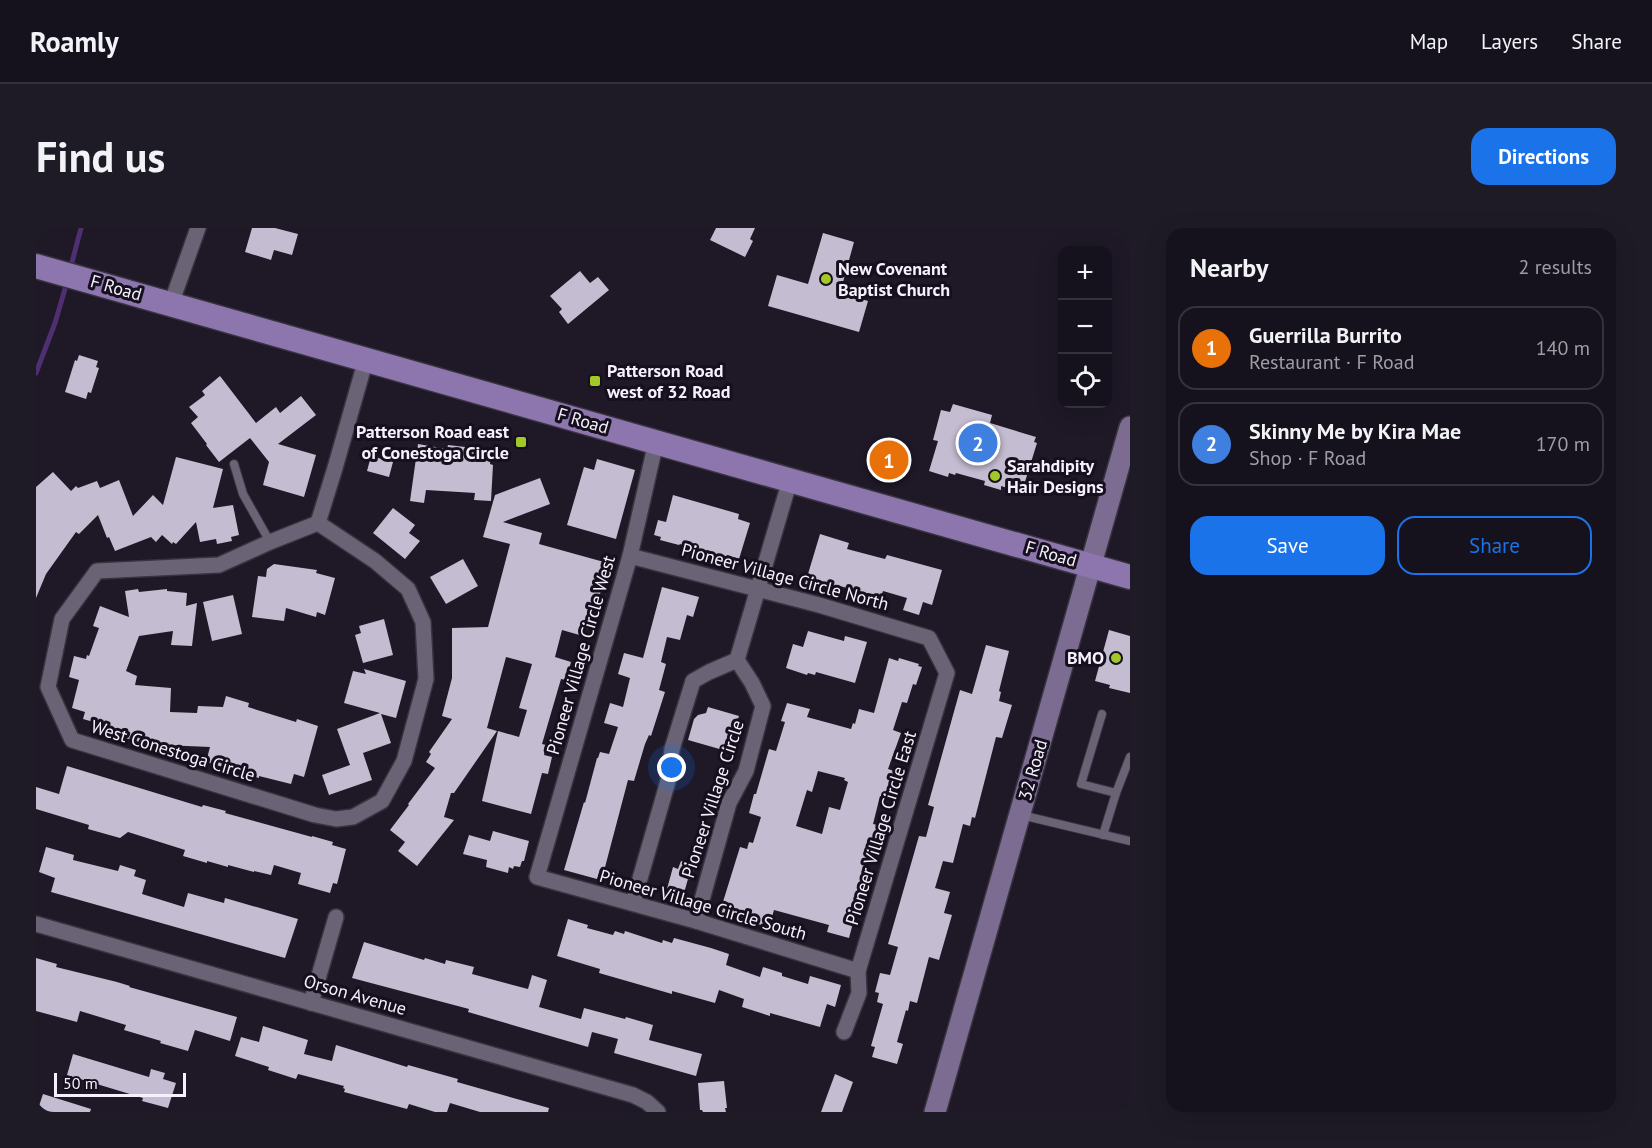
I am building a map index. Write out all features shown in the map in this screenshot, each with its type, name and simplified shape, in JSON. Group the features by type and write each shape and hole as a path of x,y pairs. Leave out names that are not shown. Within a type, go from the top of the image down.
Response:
{"main road":[{"name":"F Road","path":"36,266 1130,577"}],"street":[{"path":"171,304 198,228"},
{"path":"318,523 366,359"},
{"name":"32 Road","path":"935,1112 1130,427"},
{"name":"Pioneer Village Circle West","path":"537,877 630,556 656,442"},
{"path":"633,903 668,782 672,748 693,681 737,660 790,480"},
{"name":"West Conestoga Circle","path":"318,523 375,561 408,589 423,622 426,679 404,761 382,801 353,817 336,819 315,815 72,740 48,687 62,619 97,571 219,565 270,542 318,523"},
{"name":"Pioneer Village Circle North","path":"630,556 758,588 929,638"},
{"name":"Pioneer Village Circle East","path":"844,1032 859,993 858,971 947,673 929,638"},
{"name":"Pioneer Village Circle","path":"696,921 729,802 746,771 763,706 737,660"},
{"name":"Pioneer Village Circle South","path":"537,877 696,921 858,971"},
{"path":"311,1003 336,917"},
{"name":"Orson Avenue","path":"36,924 633,1095 647,1102 658,1112"}],"lane":[{"path":"234,464 243,494 270,542"},
{"path":"1101,714 1081,784 1116,793"},
{"path":"1103,835 1130,757"},
{"path":"1020,815 1130,842"}],"building":[{"path":"252,228 275,228 298,234 292,255 274,250 271,260 245,252"},
{"path":"716,228 755,228 750,239 753,241 745,257 710,240"},
{"name":"New Covenant Baptist Church","path":"823,233 854,242 840,293 868,301 859,332 768,306 777,275 808,284"},
{"path":"580,271 590,283 598,277 609,290 568,324 559,312 562,309 550,296"},
{"path":"79,355 98,361 96,367 99,368 91,393 88,392 86,399 65,392 75,360 77,361"},
{"path":"220,376 256,423 276,407 280,413 301,396 316,415 278,444 316,455 304,497 263,485 269,462 250,438 219,462 206,445 191,423 198,417 189,407 205,395 202,391"},
{"path":"953,404 992,415 990,423 1036,437 1034,442 1037,443 1020,492 1001,486 1001,490 984,485 985,481 956,473 955,475 949,473 948,477 929,471 938,441 933,440 941,410 950,412"},
{"path":"418,444 447,449 448,445 491,450 490,464 493,465 491,501 474,500 475,493 426,490 424,503 410,501"},
{"path":"371,456 393,462 389,477 367,471"},
{"path":"176,457 223,469 213,508 233,505 239,535 231,537 232,541 217,544 216,539 200,542 196,522 176,544 173,542 172,544 162,535 156,542 151,537 115,551 98,515 79,534 76,532 46,574 36,598 36,487 53,472 71,491 76,486 78,488 97,481 100,488 119,480 133,516 153,495 163,505"},
{"path":"597,459 635,470 616,539 567,525 584,467 594,470"},
{"path":"540,478 550,504 503,522 542,533 539,544 604,562 601,572 606,573 590,629 585,628 583,636 562,630 555,657 571,662 566,680 561,679 542,744 546,745 544,755 552,757 548,774 542,773 531,814 482,801 498,731 519,737 527,710 519,708 532,664 506,657 487,728 497,731 454,793 451,793 444,817 454,820 417,866 398,851 405,842 390,830 435,768 426,762 431,754 429,752 452,719 442,716 452,678 452,628 488,627 510,544 483,537 495,495"},
{"path":"673,495 739,514 738,519 750,523 739,559 727,555 726,559 660,540 661,537 654,535 658,520 666,522"},
{"path":"393,508 415,525 409,533 420,541 405,559 373,533"},
{"path":"820,534 849,543 847,549 885,559 887,555 942,570 932,605 923,602 919,615 903,610 907,598 883,591 881,597 836,585 834,591 805,584"},
{"path":"463,559 478,586 446,604 430,577"},
{"path":"274,564 317,570 316,573 335,578 325,615 317,612 316,617 286,608 284,621 252,617 258,576 266,577 267,569"},
{"path":"662,587 699,597 693,617 687,615 680,640 667,637 661,662 666,664 659,690 665,692 634,781 628,780 604,871 600,869 597,879 564,870 597,758 600,752 609,754 618,727 604,723 610,703 623,707 630,678 618,674 624,653 643,658"},
{"path":"138,589 139,592 167,589 167,591 187,593 186,606 197,603 192,646 171,645 173,631 139,636 126,671 137,676 135,685 171,688 170,712 197,713 198,706 223,707 226,696 249,703 248,707 296,722 297,719 318,726 304,777 294,774 291,784 259,776 259,778 206,762 210,747 140,744 140,742 107,733 108,726 83,719 85,712 72,708 79,680 69,677 74,656 86,659 87,655 89,656 99,628 93,626 100,606 129,617 125,591"},
{"path":"233,595 242,634 212,641 203,602"},
{"path":"384,619 393,655 363,663 355,635 361,633 359,626"},
{"name":"BMO","path":"1109,630 1130,636 1130,693 1109,688 1110,685 1095,681"},
{"path":"808,631 844,641 845,636 867,642 855,683 816,672 815,675 808,673 807,675 786,668 793,644 803,647"},
{"path":"986,645 1009,651 999,691 1001,692 999,701 1012,705 1002,738 996,737 975,818 972,817 970,826 963,824 953,863 943,861 935,888 950,892 944,913 952,915 939,960 929,957 917,1003 910,1001 908,1011 906,1010 897,1042 903,1044 897,1064 872,1057 875,1047 871,1046 883,1004 877,1002 879,993 875,992 880,973 890,975 898,947 888,944 919,836 926,837 934,807 928,805 960,690 972,694"},
{"path":"889,658 898,661 899,658 919,664 918,666 922,667 916,685 913,684 907,703 902,702 893,730 901,733 888,769 897,772 888,799 880,796 873,824 882,826 876,845 871,843 862,873 866,874 849,938 827,932 829,925 774,910 769,927 721,914 740,847 747,849 749,842 753,843 761,817 749,813 769,749 776,751 785,722 781,721 787,703 810,709 807,717 851,729 853,723 855,724 859,709 874,713","holes":["818,771 845,778 844,780 848,782 840,810 829,807 822,834 796,826 807,790 812,792"]},
{"path":"364,669 406,681 396,718 381,714 391,743 363,753 372,780 329,795 322,775 350,765 337,729 380,713 344,703 353,671 366,674"},
{"path":"708,707 739,716 737,722 743,724 738,743 726,739 723,750 688,740 694,719 706,713"},
{"path":"67,766 202,807 203,805 226,811 225,813 333,842 332,845 346,849 337,884 333,883 330,893 298,884 301,873 274,865 271,875 207,861 207,863 183,856 185,850 128,832 120,838 88,829 89,825 36,809 36,787 59,794"},
{"path":"493,831 529,841 524,861 520,867 514,866 513,869 509,867 508,873 486,867 487,860 463,854 469,835 490,841"},
{"path":"46,847 74,855 73,860 118,871 120,865 136,870 134,876 146,880 142,894 184,907 188,893 224,903 225,898 298,919 285,958 51,892 55,878 39,872"},
{"path":"681,861 695,865 684,893 667,889 673,867 678,869"},
{"path":"568,919 588,925 587,928 613,935 615,931 624,934 625,931 662,943 663,940 672,943 674,938 711,948 729,954 726,965 760,977 763,967 808,984 810,976 841,985 835,1007 827,1004 820,1027 742,1007 744,999 719,990 715,1003 672,991 672,994 599,973 600,969 557,956"},
{"path":"364,942 424,960 425,958 445,964 446,960 474,967 472,974 528,989 532,975 547,980 539,1007 581,1019 584,1008 653,1025 649,1040 702,1054 696,1076 614,1053 618,1039 592,1032 588,1047 468,1012 469,1009 352,978"},
{"path":"36,958 57,964 56,967 237,1017 230,1041 195,1030 188,1051 124,1030 126,1025 80,1011 77,1022 36,1011"},
{"path":"263,1026 308,1040 304,1054 332,1061 336,1045 407,1067 408,1065 458,1079 457,1082 549,1108 548,1112 480,1112 450,1103 447,1112 435,1112 409,1104 407,1109 344,1092 344,1086 298,1074 296,1079 235,1056 241,1037 259,1042"},
{"path":"73,1054 149,1077 151,1069 165,1073 163,1079 176,1083 168,1108 67,1075"},
{"path":"835,1074 853,1082 842,1112 821,1112"},
{"path":"724,1081 726,1112 700,1110 698,1083"},
{"path":"43,1094 91,1109 90,1112 37,1112"}],"waterway":[{"path":"70,270 81,228"},
{"path":"36,373 55,323 67,282"}],"place":[{"name":"New Covenant Baptist Church","path":"826,279"},
{"name":"Patterson Road west of 32 Road","path":"595,381"},
{"name":"Patterson Road east of Conestoga Circle","path":"521,442"},
{"name":"Skinny Me by Kira Mae","path":"978,443"},
{"name":"Guerrilla Burrito","path":"889,460"},
{"name":"Sarahdipity Hair Designs","path":"995,476"},
{"name":"BMO","path":"1116,658"}]}
